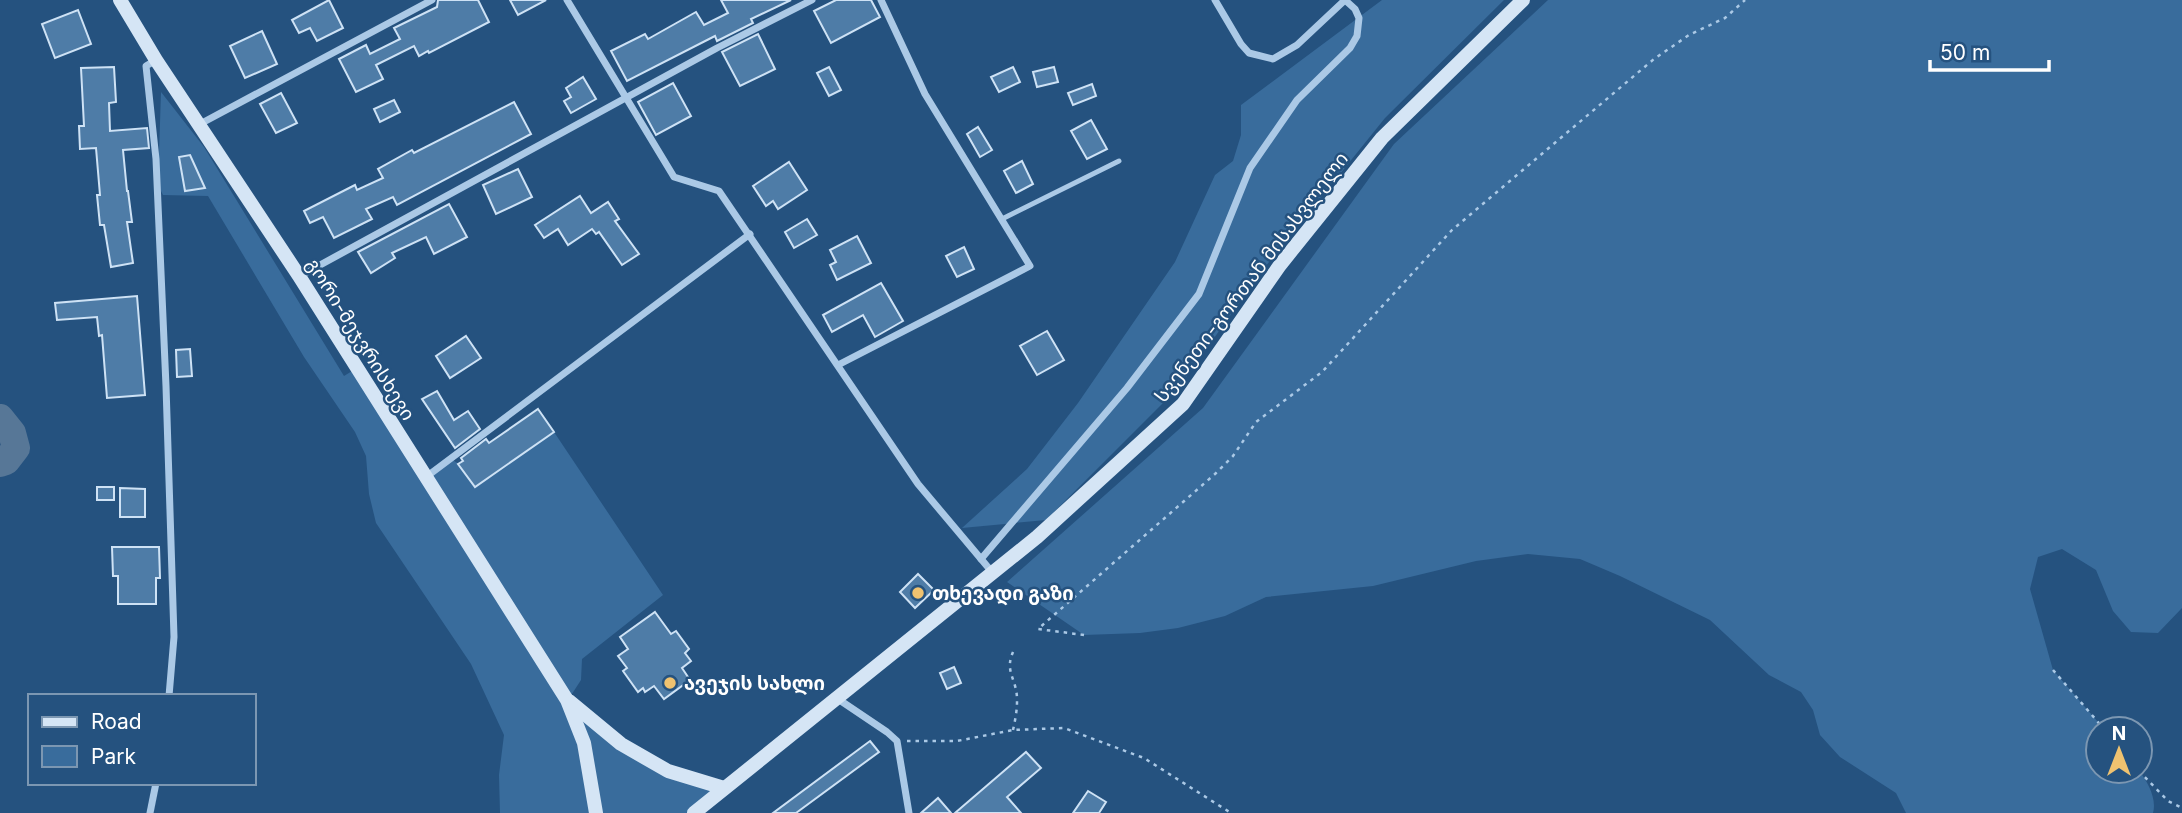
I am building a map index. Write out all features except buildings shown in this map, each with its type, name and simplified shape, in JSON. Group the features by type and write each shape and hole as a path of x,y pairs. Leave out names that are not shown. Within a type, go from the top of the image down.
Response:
{"main road":[{"name":"გორი-მეჯვრისხევი","path":"120,0 156,60 299,276 567,700 584,743 596,813"},
{"name":"სვენეთი-გორთან მისასვლელი","path":"694,813 1037,537 1183,404 1280,265 1382,138 1522,0"},
{"name":"გორი-მეჯვრისხევი","path":"567,700 621,744 668,771 724,788"}],"street":[{"path":"200,124 432,0"},
{"path":"567,0 674,177 719,191 918,484 993,573"},
{"path":"299,276 717,48 812,0"},
{"path":"838,365 1030,266 925,94 881,0"},
{"path":"981,559 1127,388 1199,294 1250,168 1297,100 1350,48 1357,36 1359,18 1355,9 1345,0 1297,45 1273,59 1249,53 1215,0"},
{"path":"156,60 146,66 156,159 166,386 174,637 169,694"},
{"path":"426,477 750,234"},
{"path":"837,698 897,741 909,813"},
{"path":"150,813 156,785"}],"lane":[{"path":"1002,219 1119,161"}],"path":[{"path":"1084,635 1038,629 1233,456 1256,422 1322,372 1452,230 1654,59 1689,36 1724,18 1745,0"},
{"path":"1013,730 1017,701 1009,659 1014,648"},
{"path":"2053,670 2092,715"},
{"path":"897,741 957,741 1013,730 1064,728 1144,758 1231,813"},
{"path":"2153,785 2168,801 2182,808"}],"green space":[{"path":"1382,0 1504,0 1385,118 1261,272 1180,386 1046,520 962,528 1027,469 1078,403 1175,262 1215,175 1233,161 1241,135 1241,105"},
{"path":"1548,0 2182,0 2182,608 2158,633 2131,632 2113,611 2096,570 2062,549 2038,557 2030,589 2053,670 2092,715 2084,715 2084,785 2148,785 2154,802 2153,813 1906,813 1896,793 1840,757 1820,735 1813,710 1801,692 1769,675 1710,620 1580,559 1528,554 1476,561 1373,586 1266,597 1225,616 1178,628 1140,633 1084,635 1007,582 1203,408 1394,144"},
{"path":"161,92 204,147 344,376 357,368 426,477 451,459 459,464 475,487 554,432 663,595 582,659 581,680 568,700 621,744 724,788 694,813 500,813 499,775 504,735 471,664 376,523 369,494 366,456 355,432 304,357 208,196 163,195 158,185"}],"waterway":[{"path":"0,418 12,433 16,448 6,461 0,463"}],"place":[{"name":"თხევადი გაზი","path":"918,593"},
{"name":"ავეჯის სახლი","path":"670,683"}]}
